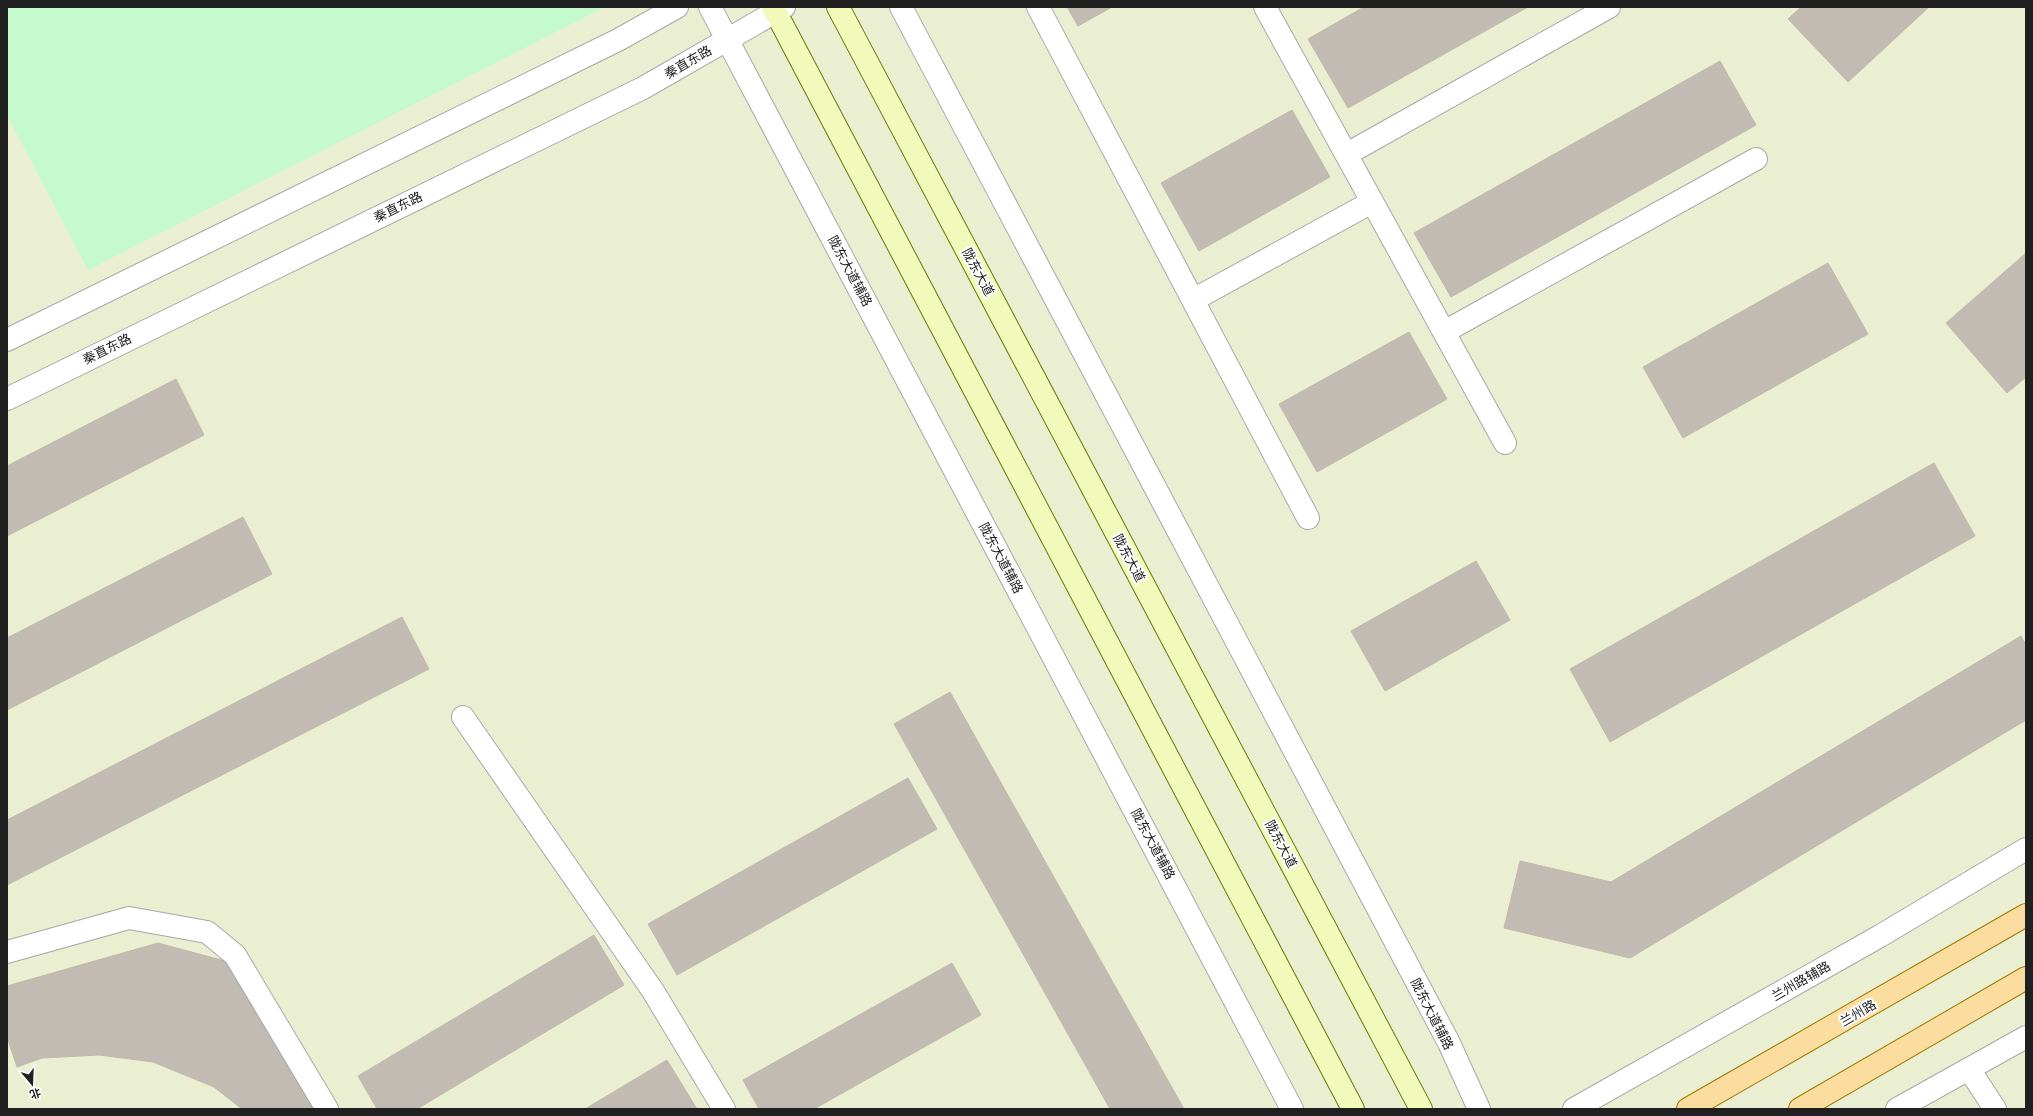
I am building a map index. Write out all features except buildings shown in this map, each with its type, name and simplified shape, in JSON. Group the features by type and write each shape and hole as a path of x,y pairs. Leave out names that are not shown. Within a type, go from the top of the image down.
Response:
{"main road":[{"name":"陇东大道","path":"838,7 1421,1109"},
{"path":"778,9 1353,1109"},
{"name":"兰州路","path":"1688,1109 2026,916"},
{"path":"1800,1109 2026,978"}],"street":[{"path":"7,340 618,40 677,7"},
{"name":"陇东大道辅路","path":"710,7 1292,1109"},
{"name":"陇东大道辅路","path":"901,7 1445,1036 1479,1109"},
{"path":"1038,7 1308,518"},
{"path":"1265,7 1505,443"},
{"path":"1346,154 1609,7"},
{"name":"秦直东路","path":"7,399 643,88 778,9"},
{"path":"1444,332 1756,159"},
{"path":"1193,300 1372,202"},
{"path":"463,717 652,992 724,1109"},
{"name":"兰州路辅路","path":"1574,1109 1880,936 2026,849"},
{"path":"7,952 129,918 207,932 235,954 327,1109"},
{"path":"1898,1109 2026,1037"},
{"path":"1970,1068 1995,1109"}],"green space":[{"path":"7,7 2026,7 2026,1109 7,1109"},
{"path":"7,7 605,7 88,270 7,115"}]}
